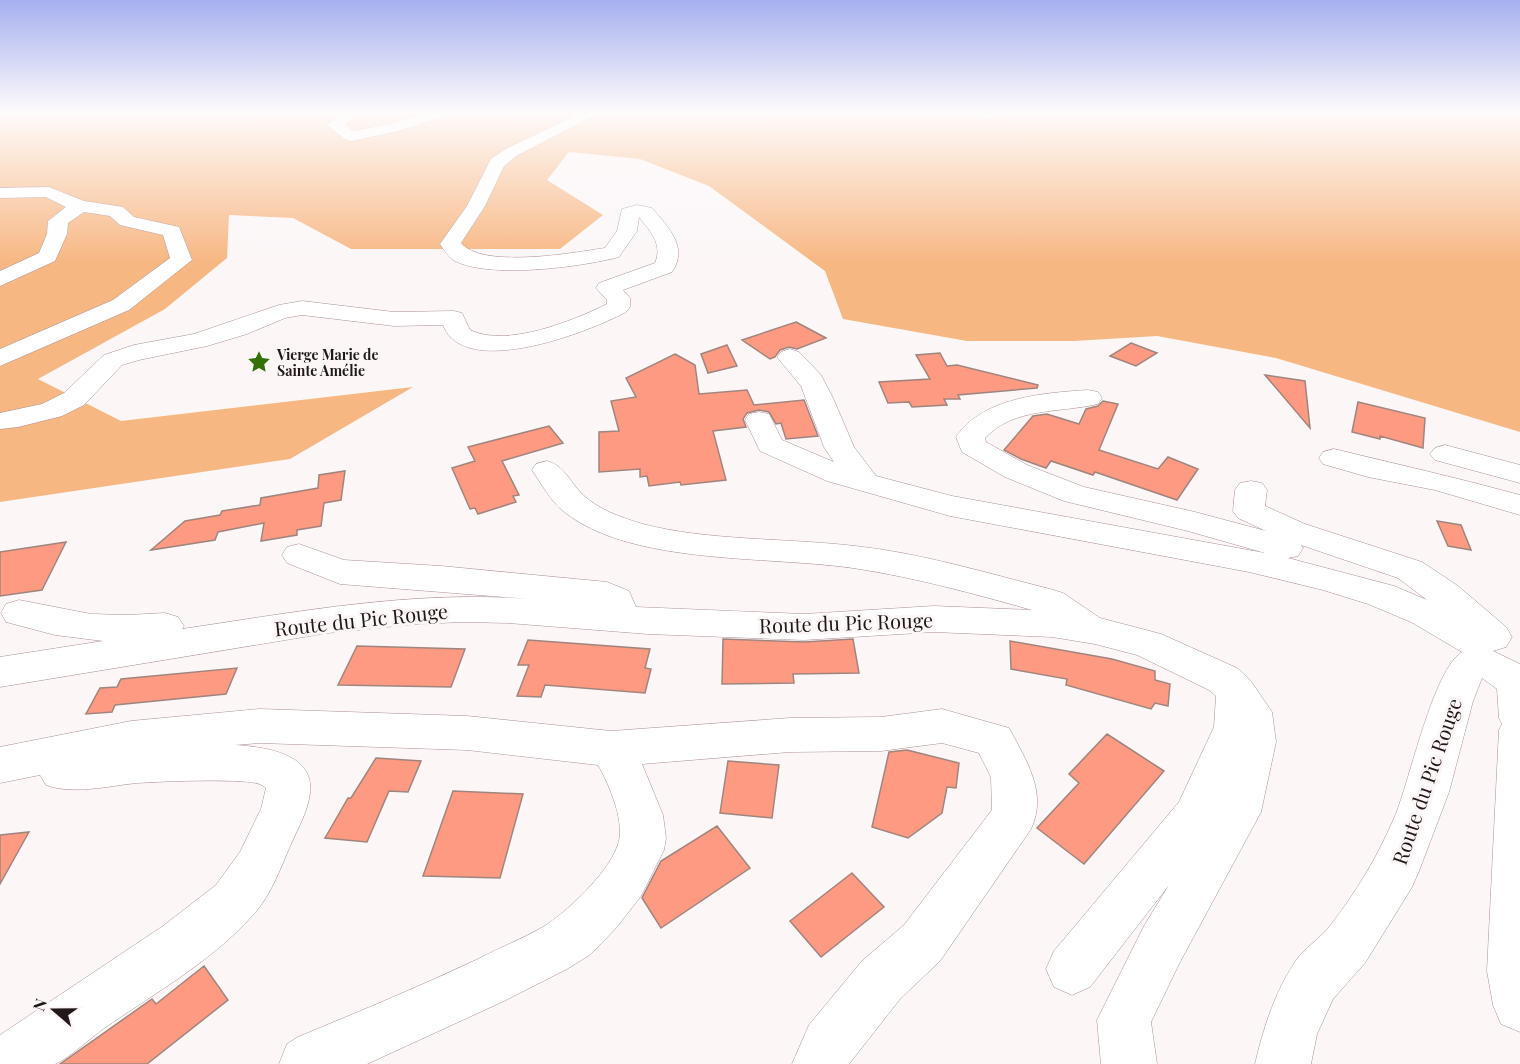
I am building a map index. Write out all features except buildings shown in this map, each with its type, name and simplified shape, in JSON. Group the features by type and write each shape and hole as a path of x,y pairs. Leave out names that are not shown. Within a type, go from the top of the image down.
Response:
{"street":[{"path":"0,421 52,410 74,399 113,360 134,353 198,341 238,329 279,312 302,308 393,319 454,318 455,328 462,337 480,342 506,343 577,327 604,316 618,307 619,298 608,288 664,267 670,255 670,246 645,212 637,210 629,213 627,231 612,253 581,260 487,263 461,256 450,243 476,206 498,163"},
{"path":"0,193 49,192 80,206 116,212 127,220 172,231 181,260 121,305 0,357"},
{"path":"0,279 48,257 57,234 58,221 80,206"},
{"path":"790,357 800,364 829,419 840,448 864,481"},
{"path":"1088,398 1045,401 1017,409 976,428 970,438 972,446 1016,471 1075,494 1195,522 1346,566 1419,593 1461,624 1489,659"},
{"path":"759,420 770,445 838,475 950,506 1249,561 1327,579 1381,595 1424,614 1489,659 1516,684 1520,718"},
{"path":"1445,454 1520,474"},
{"path":"1334,458 1368,468 1440,482 1520,505"},
{"path":"547,470 572,502 599,520 639,534 703,544 857,556 939,573 1050,602 1095,630"},
{"path":"1251,490 1249,511 1293,531 1410,570 1496,640 1489,659"},
{"path":"299,555 340,572 441,578 607,594 616,600 618,607 616,618"},
{"name":"Route du Pic Rouge","path":"0,672 255,631 375,615 463,609 804,627 934,619 1052,624 1095,630 1148,644 1223,679 1236,691 1252,712 1255,742 1238,812 1162,945 1124,1020 1129,1064"},
{"path":"19,613 51,622 94,629 150,628 213,621 255,631"},
{"name":"Route du Pic Rouge","path":"1283,1064 1290,1030 1314,980 1347,945 1395,872 1427,792 1453,701 1467,668 1478,661 1489,659"},
{"path":"1072,969 1195,816 1235,727 1236,691"},
{"path":"0,765 131,738 260,726 466,733 611,749 790,735 881,735 942,726 994,740 1013,777 1015,816 922,943 881,980 829,1045 820,1064"},
{"path":"1520,730 1513,971 1520,1005"},
{"path":"307,1064 564,944 607,903 638,858 643,838 639,809 623,767 611,749"},
{"path":"0,781 101,767 164,763 238,763 275,769 285,775 289,786 278,822 247,887 232,902 173,950 7,1064"}],"shaded area":[{"path":"0,163 561,163 547,180 603,215 560,249 351,249 293,218 229,215 227,258 165,309 38,379 121,421 413,387 290,459 0,502"},
{"path":"649,163 1520,163 1520,432 1276,358 1157,336 1074,341 967,341 843,319 825,271 709,186"}],"place":[{"name":"Vierge Marie de Sainte Amélie","path":"259,362"}]}
